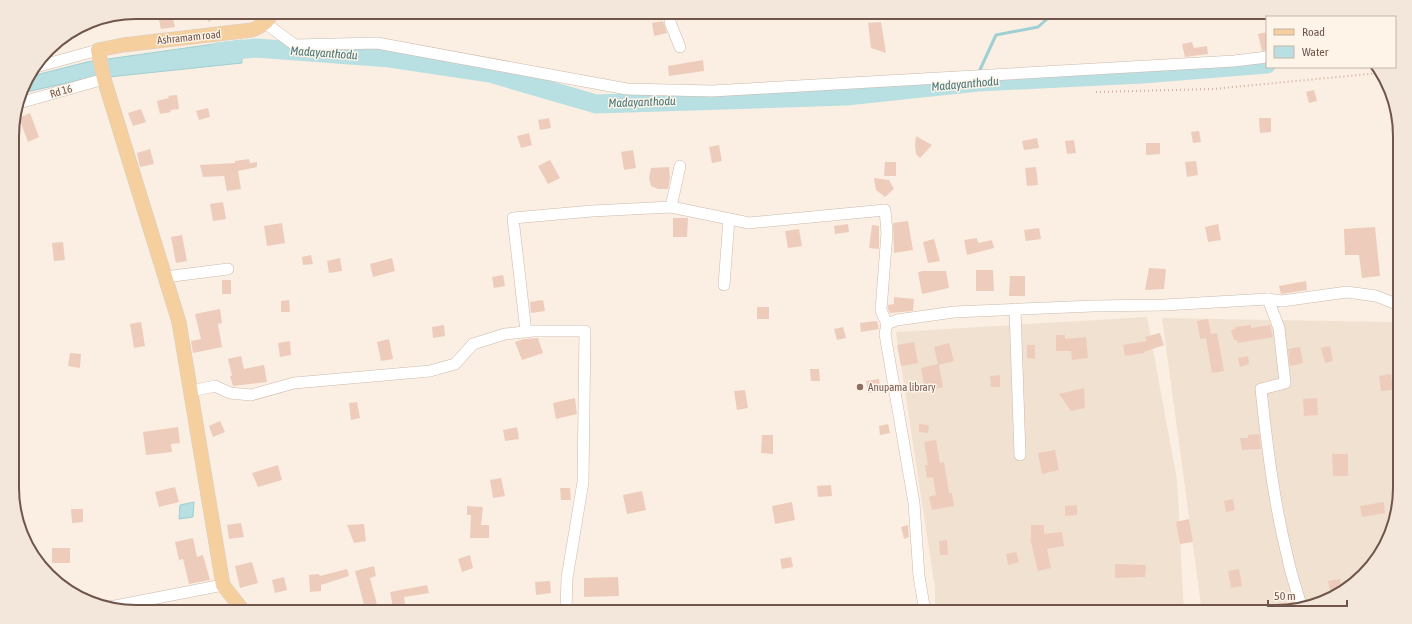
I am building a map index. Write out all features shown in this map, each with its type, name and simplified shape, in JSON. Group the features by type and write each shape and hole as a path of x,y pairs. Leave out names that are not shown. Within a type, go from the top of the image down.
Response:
{"main road":[{"name":"Ashramam road","path":"98,50 123,45 252,30 268,19"},
{"path":"98,50 104,79 179,322 223,585 239,605"}],"street":[{"path":"270,19 295,45 377,43 628,89 712,91 1234,61 1266,57"},
{"path":"670,19 680,47"},
{"path":"43,65 98,50"},
{"name":"Rd 16","path":"25,101 104,79"},
{"path":"671,207 680,166"},
{"path":"526,332 513,218 592,210 671,207 749,223 885,210 887,232 881,310 886,324 885,334 914,503 919,576 924,605"},
{"path":"724,285 729,219"},
{"path":"165,277 228,269"},
{"path":"886,324 897,320 954,312 1164,305 1268,299 1282,301 1347,292 1376,296 1393,302"},
{"path":"1268,299 1280,328 1285,383 1261,389 1266,440 1272,482 1288,560 1300,603"},
{"path":"1016,310 1020,455"},
{"path":"191,391 214,386 230,393 251,395 294,383 430,371 455,364 473,344 505,334 526,332 585,331 583,482 567,578 566,605"},
{"path":"131,605 223,585"}],"path":[{"path":"1096,92 1213,89 1374,74"}],"shaded area":[{"path":"1147,317 1177,480 1184,605 935,605 935,588 896,332"},
{"path":"1162,318 1392,322 1392,503 1384,533 1369,559 1359,571 1347,581 1321,596 1299,603 1283,605 1201,605"}],"water":[{"path":"242,40 242,63 80,80 28,92 37,75 87,62"},
{"path":"194,502 193,517 179,519 180,505"}],"building":[{"path":"173,19 175,27 161,29 159,20"},
{"path":"663,21 667,33 654,36 652,23"},
{"path":"881,22 886,53 871,48 868,23"},
{"path":"1266,32 1266,50 1262,51 1258,34"},
{"path":"1192,42 1194,48 1207,46 1208,54 1185,57 1182,44"},
{"path":"703,60 704,71 669,76 668,66"},
{"path":"1314,90 1317,101 1309,103 1306,92"},
{"path":"177,95 179,109 170,110 171,112 160,114 157,101 169,98 168,96"},
{"path":"208,108 210,117 199,120 196,111"},
{"path":"141,109 146,122 133,126 128,113"},
{"path":"30,113 39,137 28,142 20,121 20,117"},
{"path":"549,118 551,128 540,130 538,120"},
{"path":"1259,118 1271,118 1271,132 1260,133"},
{"path":"1199,131 1201,142 1193,143 1191,132"},
{"path":"529,133 532,145 521,148 517,136"},
{"path":"916,136 932,145 920,158 916,154"},
{"path":"1037,138 1039,148 1024,150 1022,141"},
{"path":"1074,140 1076,153 1067,154 1065,141"},
{"path":"1146,143 1160,143 1160,154 1146,155"},
{"path":"719,145 722,161 712,163 709,147"},
{"path":"150,149 154,164 140,167 137,153"},
{"path":"633,150 636,168 624,170 621,152"},
{"path":"249,159 250,163 257,162 257,167 238,171 241,189 227,191 224,176 203,177 200,165 235,163 235,161"},
{"path":"550,160 560,178 548,184 538,166"},
{"path":"1196,161 1198,175 1187,177 1185,162"},
{"path":"885,162 896,162 896,176 884,176"},
{"path":"669,167 670,178 668,189 658,189 651,186 649,178 651,168"},
{"path":"1036,167 1038,185 1027,186 1025,168"},
{"path":"874,178 889,180 894,189 885,197 876,190"},
{"path":"223,202 226,219 213,221 210,204"},
{"path":"673,218 688,218 687,237 673,237"},
{"path":"908,221 913,250 894,253 893,223"},
{"path":"282,223 285,243 267,246 264,226"},
{"path":"848,224 849,232 835,234 834,226"},
{"path":"1218,224 1221,240 1208,242 1205,227"},
{"path":"872,225 879,226 879,249 869,248"},
{"path":"1375,227 1380,276 1362,278 1359,255 1345,255 1344,229"},
{"path":"1039,228 1041,239 1026,241 1024,230"},
{"path":"799,229 802,246 788,248 785,231"},
{"path":"182,235 187,261 176,263 171,237"},
{"path":"977,238 978,243 992,240 994,248 967,255 964,240"},
{"path":"934,239 940,261 928,263 923,242"},
{"path":"63,242 65,260 54,261 52,243"},
{"path":"311,255 313,264 303,265 302,257"},
{"path":"340,258 342,271 329,273 327,261"},
{"path":"392,258 395,271 373,277 370,264"},
{"path":"1149,268 1166,269 1164,289 1145,290"},
{"path":"976,270 993,270 994,291 976,291"},
{"path":"946,271 949,288 922,294 918,272"},
{"path":"503,275 505,286 494,288 492,277"},
{"path":"1010,276 1025,276 1025,296 1009,296"},
{"path":"222,280 231,280 231,294 222,294"},
{"path":"1306,281 1307,290 1281,294 1279,286"},
{"path":"894,297 914,299 913,311 890,313 888,305 894,304"},
{"path":"289,300 290,312 281,312 281,301"},
{"path":"543,300 545,311 531,313 530,302"},
{"path":"757,307 769,307 769,319 757,319"},
{"path":"220,309 222,323 218,324 222,347 193,353 191,341 201,339 195,314"},
{"path":"1208,319 1211,334 1217,333 1224,371 1212,373 1206,338 1200,339 1197,321"},
{"path":"877,321 879,329 861,332 860,323"},
{"path":"141,322 145,346 134,348 130,324"},
{"path":"444,325 445,336 433,338 432,327"},
{"path":"1251,325 1251,328 1270,325 1273,337 1238,343 1237,340 1234,340 1231,330 1235,329 1235,327"},
{"path":"843,327 846,338 837,340 834,329"},
{"path":"1160,333 1164,345 1144,353 1125,356 1123,345 1147,341 1145,337"},
{"path":"1056,335 1065,335 1065,339 1086,337 1088,358 1072,360 1071,351 1056,351"},
{"path":"538,338 543,353 522,360 515,342 524,339"},
{"path":"389,339 393,359 381,361 377,342"},
{"path":"290,341 291,355 280,357 278,343"},
{"path":"914,342 918,363 901,366 897,345"},
{"path":"949,343 954,361 939,365 943,387 925,391 921,368 938,364 934,347"},
{"path":"1027,345 1035,345 1035,359 1027,358"},
{"path":"1330,346 1333,361 1325,363 1321,348"},
{"path":"1300,347 1303,363 1290,366 1288,349"},
{"path":"70,353 81,354 80,368 68,366"},
{"path":"241,356 244,369 264,365 267,382 233,386 228,359"},
{"path":"1248,356 1249,364 1240,367 1238,358"},
{"path":"810,369 819,369 820,381 811,381"},
{"path":"1391,374 1393,390 1381,391 1379,376"},
{"path":"1000,375 1000,387 991,387 990,376"},
{"path":"879,379 881,391 868,393 866,381"},
{"path":"1084,388 1085,408 1071,411 1059,394"},
{"path":"745,390 748,408 737,410 734,391"},
{"path":"575,398 577,414 556,419 553,403"},
{"path":"1317,398 1318,415 1304,416 1303,399"},
{"path":"357,402 360,418 351,420 349,403"},
{"path":"220,421 225,432 213,437 209,426"},
{"path":"888,424 890,433 880,435 879,426"},
{"path":"919,424 929,425 928,433 919,432"},
{"path":"178,427 180,443 171,444 172,452 146,455 143,432"},
{"path":"517,427 519,439 505,441 503,430"},
{"path":"1259,434 1261,449 1242,450 1240,438 1248,438 1248,435"},
{"path":"762,435 773,435 773,454 761,453"},
{"path":"936,440 940,463 944,462 949,493 952,493 954,506 932,510 929,497 936,495 933,477 927,478 925,465 928,465 924,442"},
{"path":"1055,450 1059,470 1042,474 1038,453"},
{"path":"1332,454 1348,454 1348,476 1333,476"},
{"path":"278,465 282,480 258,487 252,473"},
{"path":"501,478 505,496 493,498 490,480"},
{"path":"831,485 832,496 818,497 817,486"},
{"path":"175,487 179,502 159,507 155,492"},
{"path":"560,488 570,488 571,500 561,500"},
{"path":"642,491 646,510 627,514 623,495"},
{"path":"1233,499 1235,510 1226,512 1224,501"},
{"path":"792,502 795,520 775,524 772,506"},
{"path":"1384,502 1385,513 1362,517 1360,506"},
{"path":"1077,505 1077,515 1065,516 1065,506"},
{"path":"467,506 483,507 481,525 489,525 489,538 470,538 471,515 467,515"},
{"path":"71,509 83,509 83,522 72,523"},
{"path":"1189,519 1193,542 1180,544 1176,522"},
{"path":"241,523 244,537 229,539 227,525"},
{"path":"364,524 366,541 354,543 347,525"},
{"path":"908,525 909,537 904,539 901,527"},
{"path":"1031,525 1044,525 1044,534 1062,532 1064,546 1047,549 1051,568 1038,571 1030,538"},
{"path":"193,538 197,557 203,555 210,580 189,584 183,559 179,560 175,542"},
{"path":"947,540 948,555 940,555 939,541"},
{"path":"52,548 70,548 70,563 52,563"},
{"path":"1016,552 1019,562 1008,565 1006,554"},
{"path":"470,555 473,568 462,572 458,559"},
{"path":"791,557 793,567 782,569 780,559"},
{"path":"252,562 258,583 240,588 235,566"},
{"path":"1115,564 1146,565 1145,577 1115,578"},
{"path":"374,566 376,576 370,578 377,605 364,605 355,571"},
{"path":"347,569 349,576 321,585 321,591 310,592 309,575 319,574 320,576"},
{"path":"1239,569 1242,586 1231,588 1228,571"},
{"path":"284,577 287,590 275,593 272,580"},
{"path":"618,577 619,596 584,597 584,578"},
{"path":"1340,579 1341,585 1330,591 1328,581"},
{"path":"550,581 551,593 536,595 535,582"},
{"path":"427,585 429,593 404,597 405,604 393,605 390,592"}],"waterway":[{"path":"978,74 996,35 1038,27 1047,19"},
{"name":"Madayanthodu","path":"217,52 256,48 390,58 490,73 596,104 846,96 978,82 1142,74 1266,64"}],"place":[{"name":"Anupama library","path":"860,387"}]}
